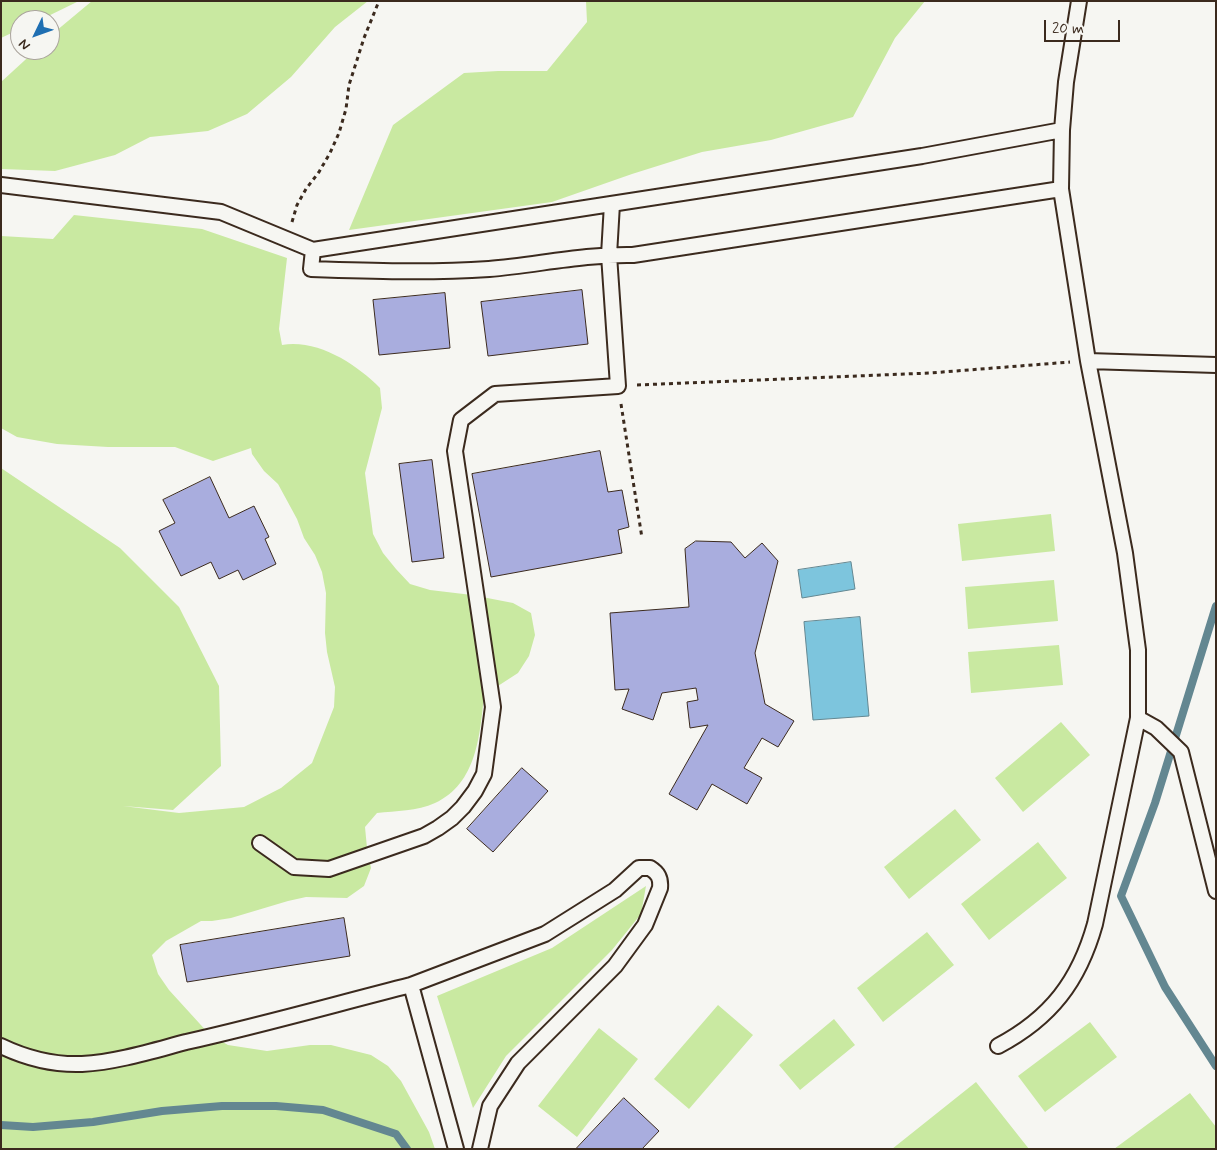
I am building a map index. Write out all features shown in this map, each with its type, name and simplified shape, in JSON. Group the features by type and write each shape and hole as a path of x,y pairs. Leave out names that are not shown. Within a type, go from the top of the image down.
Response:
{"lane":[{"path":"998,1046 1038,1021 1054,1004 1068,986 1089,946 1138,718 1138,650 1127,563 1088,361 1061,189 1062,130 1066,82 1079,1"},
{"path":"1,186 221,212 313,250 922,156 1062,130"},
{"path":"313,250 311,269 398,272 489,269 609,255 633,255 1061,189"},
{"path":"260,843 294,867 329,869 424,836 438,828 463,807 475,791 484,774 494,706 455,451 461,420 495,394 618,386 609,255 612,204"},
{"path":"1088,361 1216,365"},
{"path":"1138,718 1156,728 1180,752 1216,891"},
{"path":"1,1046 33,1058 56,1062 81,1064 107,1061 242,1029 411,985 545,934 615,890 639,868 650,868 659,876 661,882 646,925 615,966 518,1062 490,1106 480,1149"},
{"path":"411,985 456,1149"}],"path":[{"path":"289,240 297,205 319,172 339,133 346,110 349,85 364,38 379,1"},
{"path":"642,538 618,386 930,373 1088,361"}],"green space":[{"path":"1,1 79,1 60,10 10,10 10,34 1,38"},
{"path":"92,1 368,1 335,27 291,77 247,114 208,131 150,137 115,155 55,171 1,169 1,82 25,60 60,60 60,28"},
{"path":"586,1 925,1 895,38 853,117 771,140 702,152 552,202 349,230 393,125 464,73 547,71 587,22"},
{"path":"74,215 202,229 287,258 279,329 282,345 296,344 309,346 336,355 360,370 380,388 382,408 365,473 373,534 383,553 410,584 430,590 472,595 513,603 531,613 535,635 529,656 518,673 484,695 481,726 474,756 460,784 449,795 428,806 377,813 365,827 371,868 364,886 347,898 306,897 231,918 201,921 166,941 152,955 158,974 169,990 210,1035 228,1045 267,1051 310,1045 331,1045 371,1055 388,1066 401,1081 429,1132 435,1149 1,1149 1,468 120,548 179,607 219,686 221,766 173,810 123,806 179,813 244,807 281,788 312,763 334,707 335,687 327,652 325,633 326,593 322,572 278,484 264,471 252,454 251,448 213,461 175,447 108,447 57,444 17,437 1,428 1,236 53,239"},
{"path":"1051,514 1055,551 962,561 958,524"},
{"path":"1054,580 1058,621 968,629 965,587"},
{"path":"1059,645 1063,685 971,693 968,652"},
{"path":"1061,722 1090,755 1023,812 995,778"},
{"path":"955,809 981,840 909,899 884,867"},
{"path":"1038,842 1067,878 989,940 961,904"},
{"path":"646,886 641,914 612,950 506,1056 473,1108 437,996 552,948"},
{"path":"927,932 954,965 883,1022 857,988"},
{"path":"718,1005 753,1035 689,1109 654,1079"},
{"path":"834,1019 855,1045 800,1090 779,1065"},
{"path":"1090,1022 1117,1057 1045,1112 1018,1076"},
{"path":"599,1028 638,1059 577,1137 538,1106"},
{"path":"976,1082 1029,1149 892,1149"},
{"path":"1190,1093 1216,1127 1216,1149 1114,1149"}],"water":[{"path":"851,562 855,589 802,598 798,570"},
{"path":"860,617 869,716 813,720 804,622"}],"building":[{"path":"582,290 588,344 488,356 481,302"},
{"path":"445,293 450,348 379,355 373,300"},
{"path":"600,451 608,492 622,490 629,527 618,530 622,553 491,577 472,474"},
{"path":"432,460 444,558 412,562 399,464"},
{"path":"210,477 229,518 254,506 269,537 265,539 276,564 243,580 238,570 219,579 211,562 181,576 159,531 175,523 163,500"},
{"path":"696,541 731,542 745,558 762,543 778,561 755,653 765,704 794,721 778,747 762,738 744,768 762,778 747,804 712,784 697,810 669,794 708,725 690,728 687,702 698,700 696,688 662,693 653,720 622,709 629,689 615,690 610,613 689,607 685,549"},
{"path":"522,768 548,791 493,852 467,829"},
{"path":"344,918 350,956 187,982 180,945"},
{"path":"624,1098 659,1131 642,1149 576,1149"}],"waterway":[{"path":"1216,606 1155,803 1121,896 1165,987 1216,1066"},
{"path":"1,1125 33,1127 93,1122 162,1111 222,1106 276,1106 323,1110 396,1134 407,1149"}]}
